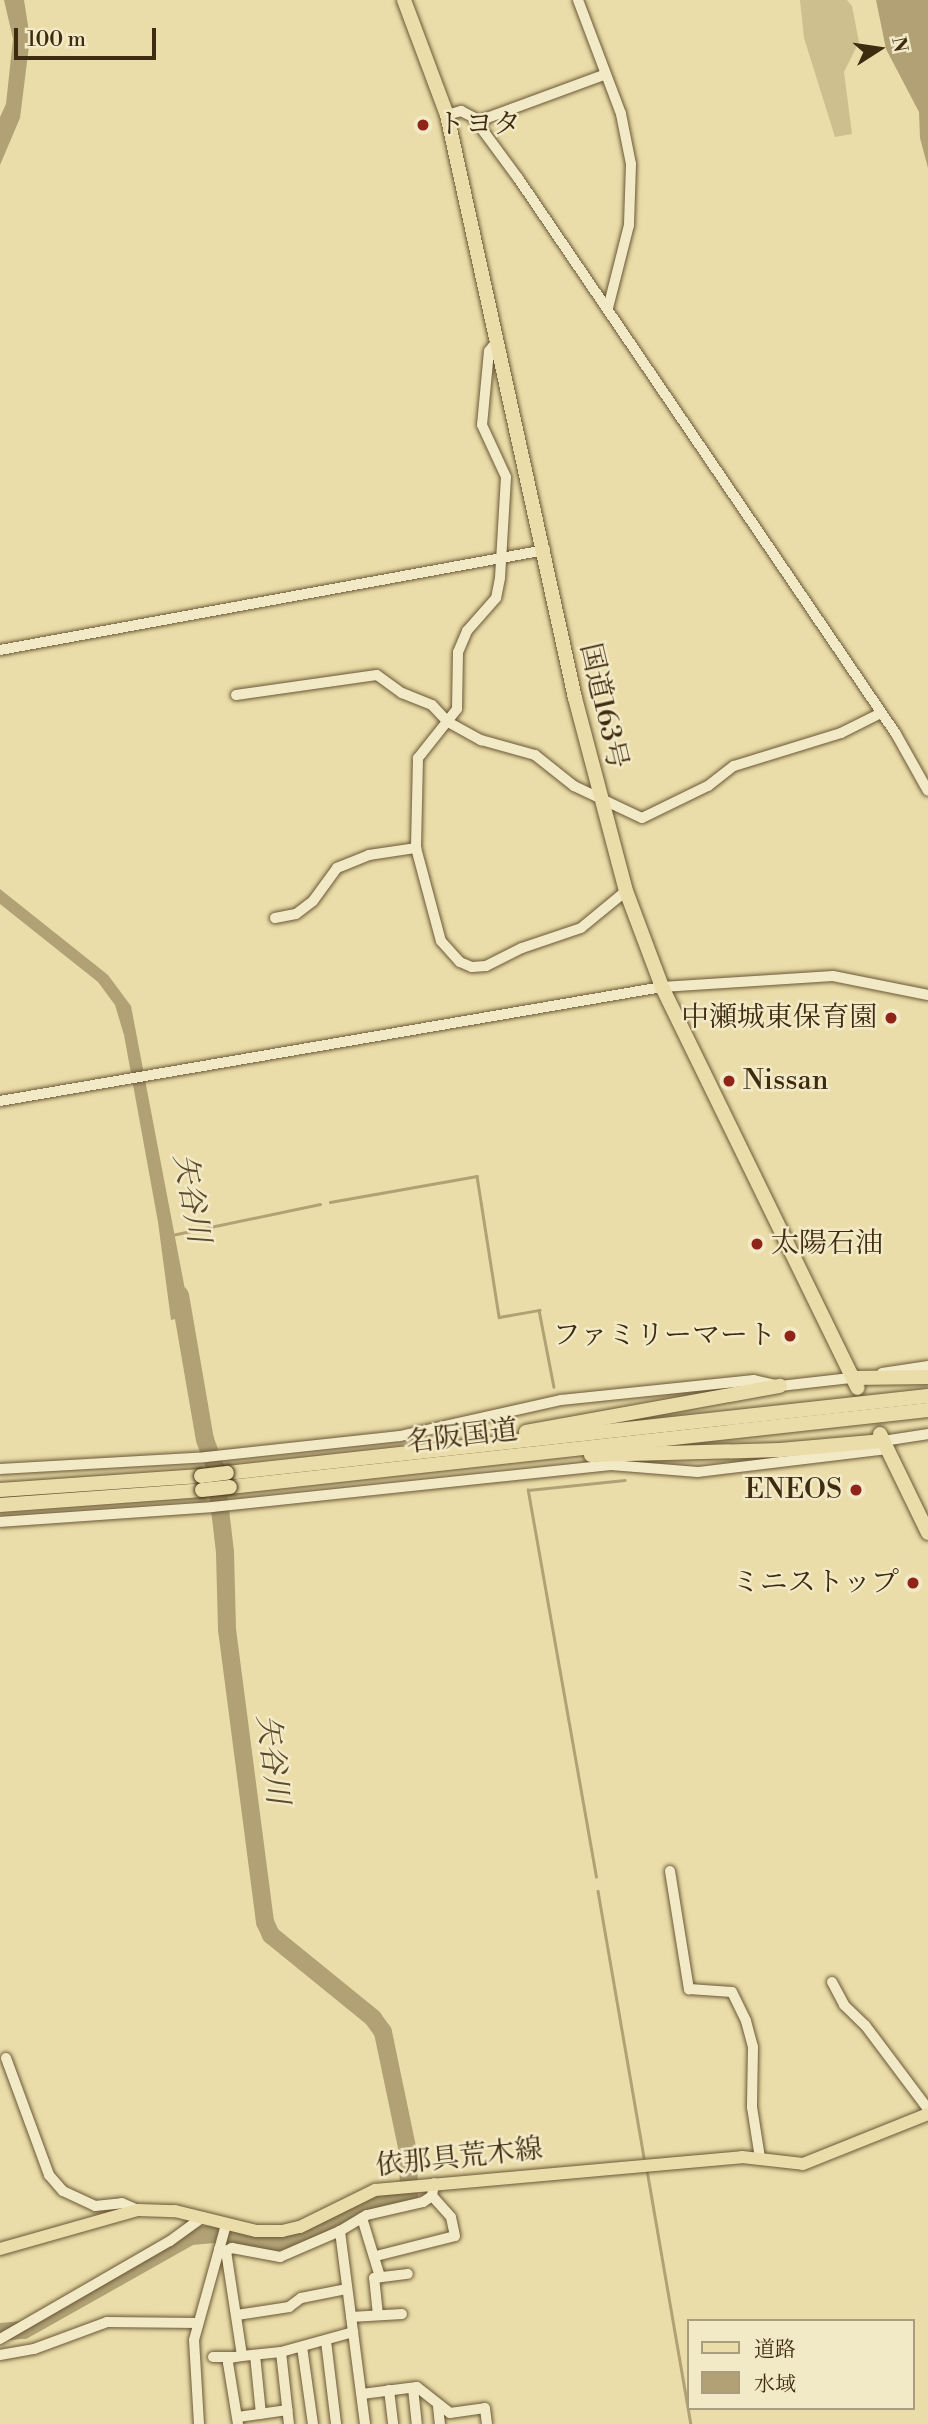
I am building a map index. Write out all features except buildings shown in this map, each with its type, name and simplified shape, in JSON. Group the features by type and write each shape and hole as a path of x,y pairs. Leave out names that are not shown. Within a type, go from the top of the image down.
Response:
{"highway":[{"name":"国道163号","path":"404,0 447,115 599,799 626,891 662,987 856,1383"},
{"path":"856,1383 928,1377"},
{"path":"438,1449 780,1386"},
{"name":"名阪国道","path":"0,1505 229,1480 438,1449 928,1396"},
{"name":"名阪国道","path":"229,1480 402,1469 928,1410"},
{"path":"402,1469 883,1441 928,1533"},
{"name":"名阪国道","path":"0,1490 201,1483"}],"main road":[{"name":"依那具荒木線","path":"0,2249 138,2210 202,2217 223,2240 300,2227 359,2195 412,2185 433,2189 760,2158 803,2164 928,2111"}],"street":[{"path":"579,0 627,134 631,164 629,225 608,309"},
{"path":"477,122 604,75"},
{"path":"447,115 468,113 477,122 608,309 881,713 928,792"},
{"path":"498,340 489,351 482,425 506,477 503,559 496,598 467,631 458,652 459,699 448,722 418,758 416,848 422,855 441,941 460,962 472,967 486,966 522,948 582,928 626,891"},
{"path":"0,650 545,550"},
{"path":"236,695 377,676 432,705 448,722 481,740 545,760 563,778 599,799 642,818 708,786 734,766 841,733 881,713"},
{"path":"275,918 296,914 313,901 337,868 369,855 416,848"},
{"path":"0,1101 662,987 833,976 928,995"},
{"path":"0,1469 211,1456 400,1436 522,1405 603,1403 754,1380 780,1386 856,1383 928,1366"},
{"path":"0,1522 218,1506 611,1465 698,1472 928,1434"},
{"path":"211,1456 218,1506"},
{"path":"670,1871 689,1989 732,1992 746,2021 753,2047 752,2107 760,2158"},
{"path":"832,1982 844,2006 865,2025 928,2111"},
{"path":"6,2059 49,2175 63,2191 95,2206 122,2203 138,2210"},
{"path":"223,2240 232,2248 280,2257 340,2231 362,2218 433,2189 451,2217 455,2236 376,2256"},
{"path":"2,2337 170,2241 202,2217"},
{"path":"362,2218 376,2256 380,2277"},
{"path":"340,2231 365,2424"},
{"path":"223,2240 237,2315 237,2357"},
{"path":"199,2424 197,2323 223,2240"},
{"path":"377,2315 374,2278 408,2274"},
{"path":"237,2315 289,2307 301,2298 347,2289"},
{"path":"351,2318 402,2314"},
{"path":"0,2355 34,2349 107,2322 197,2323"},
{"path":"213,2357 281,2352 353,2332"},
{"path":"326,2341 336,2424"},
{"path":"302,2347 313,2424"},
{"path":"281,2352 289,2424"},
{"path":"255,2355 261,2414"},
{"path":"237,2357 228,2363 238,2420 288,2410"},
{"path":"362,2394 413,2388 450,2413 485,2408 487,2424"},
{"path":"413,2388 417,2424"},
{"path":"389,2390 393,2424"},
{"path":"438,2406 440,2424"},
{"path":"461,2412 463,2424"}],"shaded area":[{"path":"800,0 847,0 852,6 859,42 844,72 852,134 835,137 804,38"}],"water":[{"path":"4,0 24,0 30,38 20,118 0,165 0,117 6,104 13,39"},
{"path":"876,0 928,0 928,168 920,138 919,112 886,49"},
{"path":"0,889 108,975 131,1006 190,1316 171,1320 158,1222 124,1035 115,1005 98,982 0,904"}],"waterway":[{"path":"330,1202 477,1176 499,1317 539,1310 554,1387"},
{"path":"172,1235 320,1204"},
{"name":"矢谷川","path":"0,2332 24,2330 191,2236 214,2234 269,2246 296,2242 366,2204 409,2195 408,2152 383,2032 373,2018 271,1935 265,1922 227,1629 225,1552 215,1467 205,1440 180,1295"},
{"path":"596,1877 528,1490 624,1480"},
{"path":"598,1891 644,2157"},
{"path":"647,2170 687,2401"},
{"path":"689,2410 691,2424"}],"place":[{"name":"トヨタ","path":"423,125"},
{"name":"中瀬城東保育園","path":"891,1018"},
{"name":"Nissan","path":"729,1081"},
{"name":"太陽石油","path":"757,1244"},
{"name":"ファミリーマート","path":"790,1336"},
{"name":"ENEOS","path":"856,1490"},
{"name":"ミニストップ","path":"913,1583"}]}
